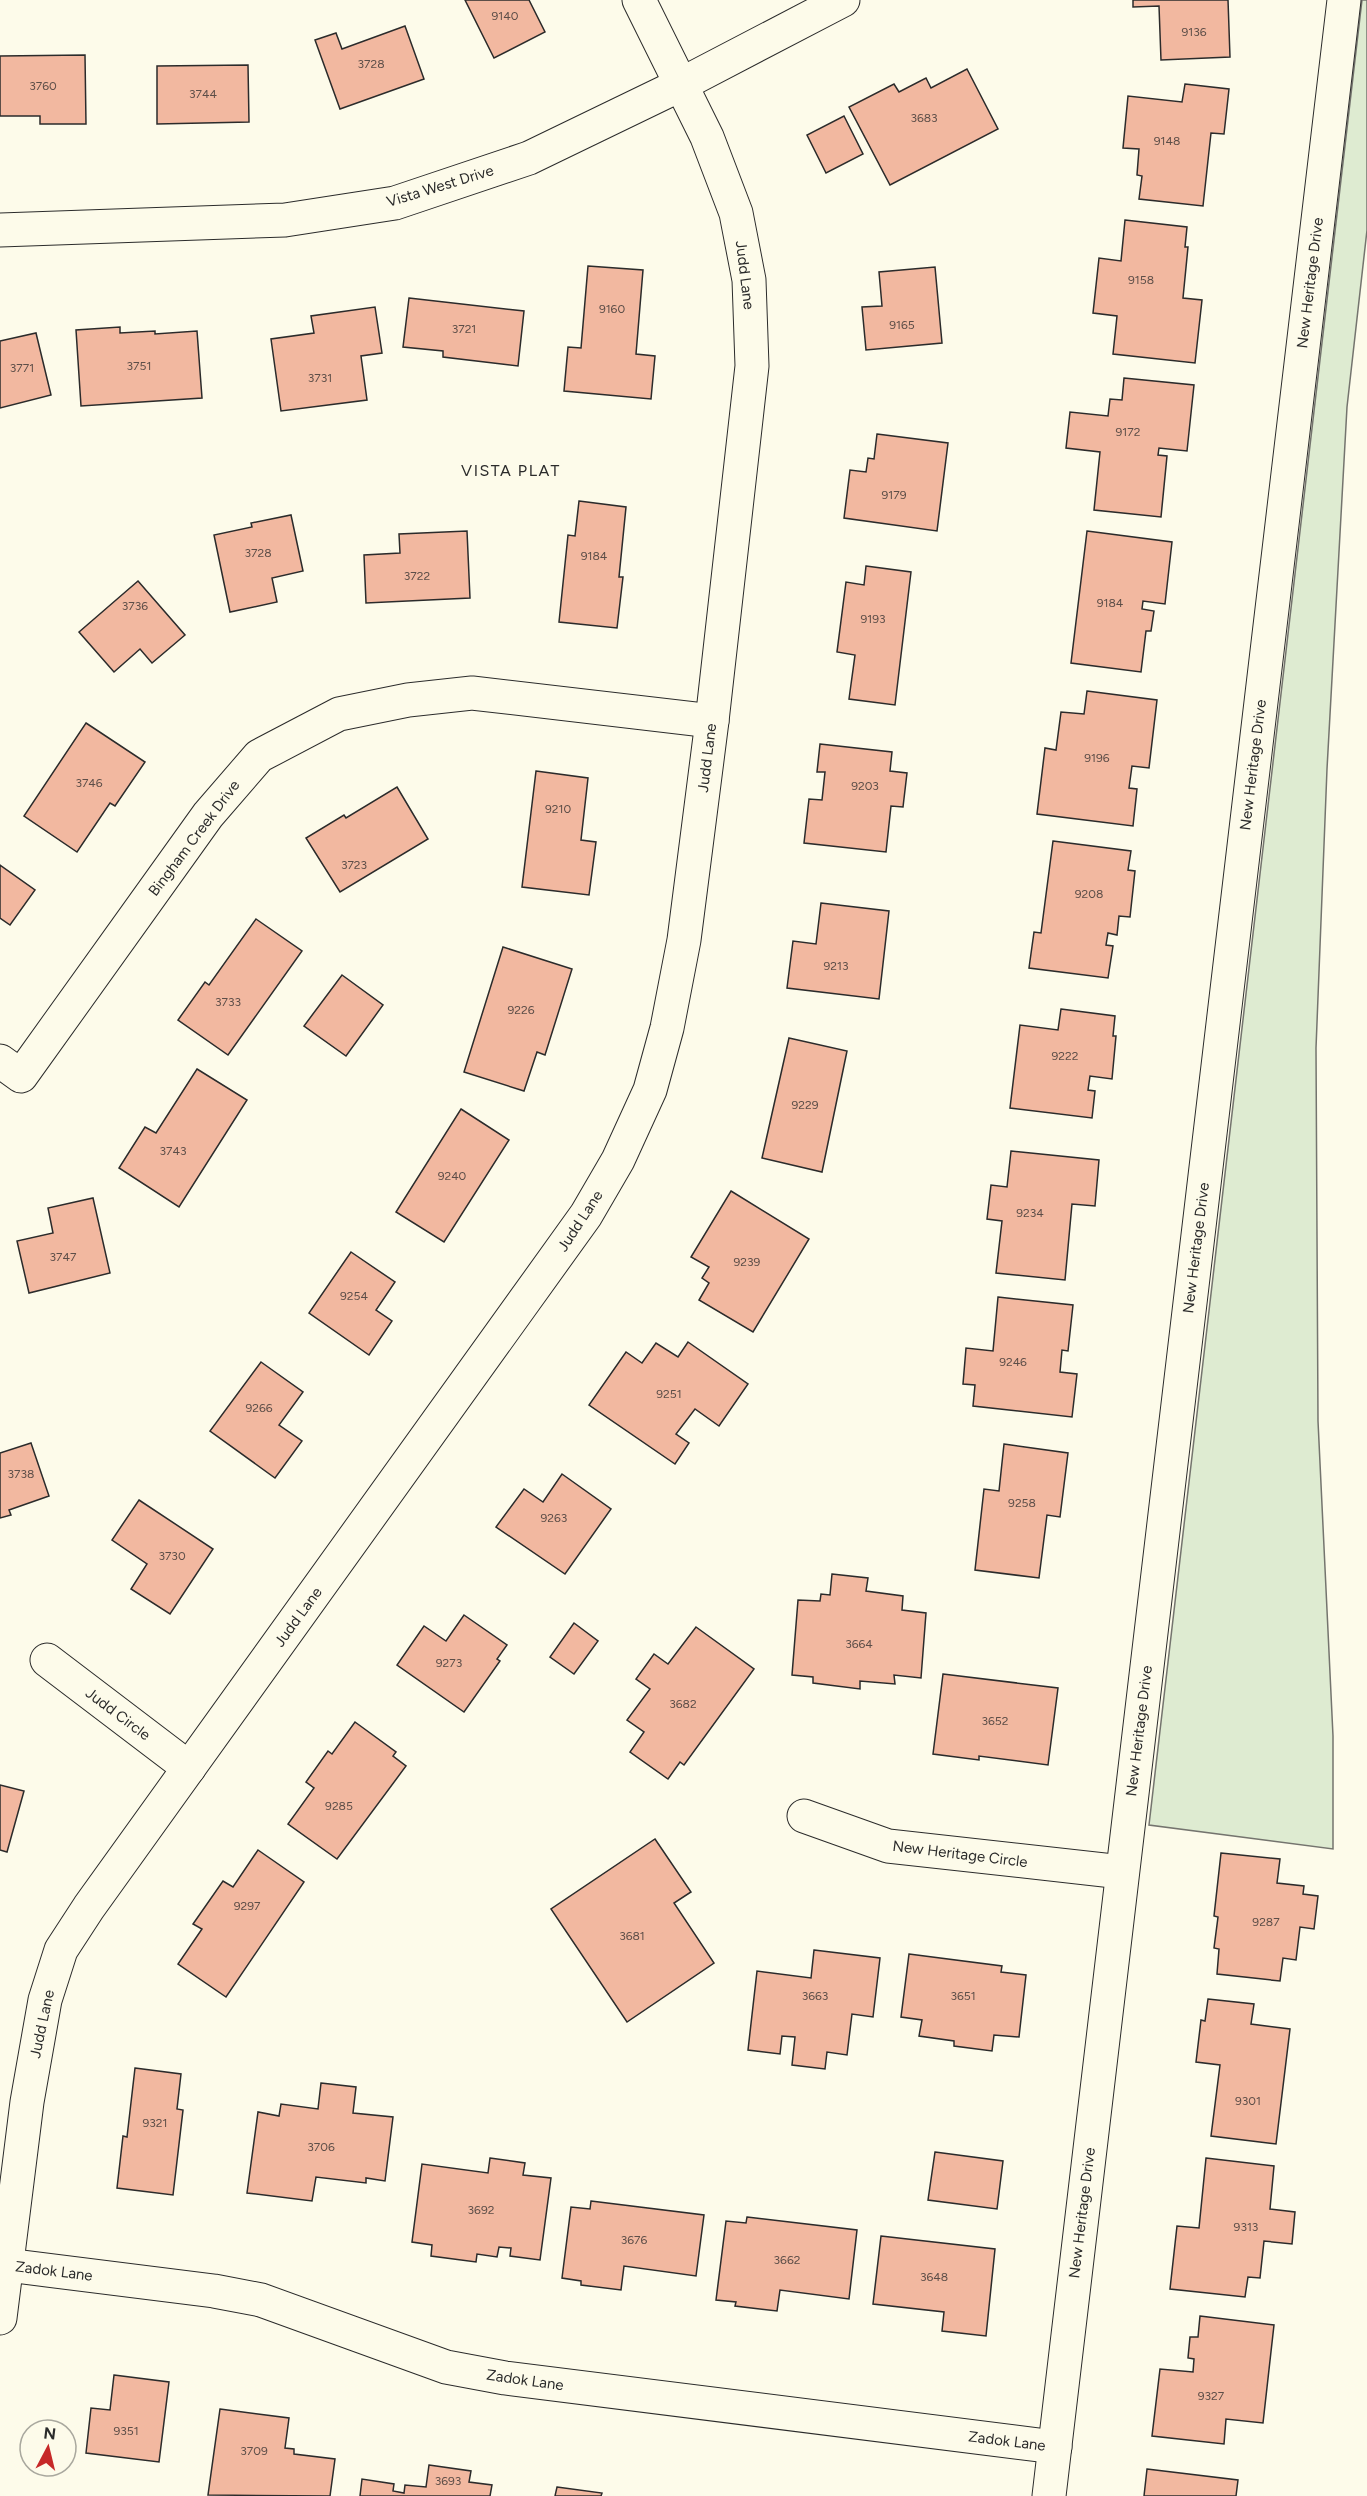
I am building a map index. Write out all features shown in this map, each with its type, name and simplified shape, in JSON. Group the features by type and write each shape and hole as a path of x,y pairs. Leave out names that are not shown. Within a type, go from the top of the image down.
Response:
{"street":[{"name":"Judd Lane","path":"0,2318 27,2102 45,2000 61,1950 89,1907 586,1215 618,1160 650,1090 667,1028 684,940 712,721 752,366 749,280 736,213 707,136 639,0"},
{"name":"Vista West Drive","path":"0,230 285,220 395,202 529,158 682,84 843,0"},
{"name":"New Heritage Drive","path":"1049,2496 1344,0"},
{"name":"Bingham Creek Drive","path":"0,1061 21,1076 208,815 260,756 339,714 408,700 472,693 712,721"},
{"name":"Judd Circle","path":"47,1660 189,1768"},
{"name":"New Heritage Circle","path":"804,1816 888,1846 1122,1872"},
{"name":"Zadok Lane","path":"7,2265 214,2290 261,2300 446,2367 505,2378 1054,2446"}],"green space":[{"path":"1362,0 1367,0 1367,230 1347,407 1327,769 1316,1048 1318,1421 1333,1736 1333,1849 1149,1825"}],"building":[{"path":"465,0 529,0 545,32 494,58"},
{"path":"1133,0 1228,0 1230,57 1161,60 1159,6 1133,7"},
{"path":"405,26 424,79 340,109 315,40 336,33 342,49"},
{"path":"85,55 86,124 40,124 40,116 0,116 0,56"},
{"path":"248,65 249,122 157,124 157,66"},
{"path":"967,69 998,129 890,185 849,107 894,84 899,92 926,78 931,88"},
{"path":"1185,84 1229,89 1224,134 1211,133 1203,206 1139,199 1142,176 1137,175 1139,149 1123,148 1128,96 1182,102"},
{"path":"844,116 863,154 826,173 807,135"},
{"path":"1125,220 1187,227 1185,247 1188,247 1183,298 1202,300 1195,363 1113,354 1117,316 1093,313 1099,258 1121,261"},
{"path":"588,266 643,270 636,354 655,356 651,399 564,391 568,347 581,348"},
{"path":"935,267 942,343 866,350 862,307 882,306 879,272"},
{"path":"409,298 524,311 518,366 443,357 443,351 403,347"},
{"path":"375,307 382,353 361,356 367,400 281,411 271,339 314,333 311,316"},
{"path":"120,327 120,333 155,331 155,334 197,331 202,398 81,406 76,330"},
{"path":"36,333 51,395 0,408 0,341"},
{"path":"1124,378 1194,385 1187,451 1159,448 1158,455 1167,456 1161,517 1094,510 1100,452 1066,448 1070,412 1108,416 1110,399 1122,400"},
{"path":"877,434 948,443 937,531 844,518 850,470 866,472 868,458 874,459"},
{"path":"579,501 626,507 619,577 623,577 617,628 559,622 568,535 575,536"},
{"path":"291,515 303,571 272,578 277,602 230,612 214,535 252,527 251,523"},
{"path":"467,531 470,598 366,603 364,555 400,553 399,534"},
{"path":"1087,531 1172,542 1165,604 1143,601 1142,609 1154,611 1151,631 1146,631 1141,672 1071,663"},
{"path":"866,566 911,572 895,705 849,699 855,655 837,652 846,582 864,585"},
{"path":"138,581 185,635 152,663 140,649 114,672 79,632"},
{"path":"1087,691 1157,700 1149,768 1132,766 1129,788 1137,789 1133,826 1037,814 1045,748 1056,750 1061,712 1084,714"},
{"path":"86,723 145,762 115,806 110,803 77,852 24,816"},
{"path":"820,744 892,752 890,771 907,773 903,807 891,806 886,852 804,843 809,799 822,800 825,772 817,772"},
{"path":"536,771 588,778 581,840 596,842 589,895 522,887"},
{"path":"397,787 428,839 340,892 306,838 344,815 346,818"},
{"path":"1053,841 1131,851 1128,870 1135,871 1130,917 1119,916 1117,935 1108,933 1106,945 1113,946 1108,978 1029,968 1034,932 1041,933"},
{"path":"0,865 35,890 10,925 0,918"},
{"path":"821,903 889,911 879,999 787,988 793,941 816,944"},
{"path":"256,919 302,951 228,1055 178,1020 205,982 209,985"},
{"path":"503,947 572,969 545,1055 537,1052 524,1091 464,1072"},
{"path":"342,975 383,1005 346,1056 304,1026"},
{"path":"1061,1009 1115,1016 1113,1036 1116,1036 1112,1079 1090,1076 1088,1090 1095,1091 1092,1118 1010,1108 1020,1025 1058,1030"},
{"path":"789,1038 847,1051 822,1172 762,1158"},
{"path":"197,1069 247,1100 179,1207 119,1168 145,1127 156,1133"},
{"path":"461,1109 509,1140 444,1242 396,1212"},
{"path":"1011,1151 1099,1160 1095,1206 1072,1204 1065,1280 996,1273 1002,1221 987,1219 991,1185 1007,1187"},
{"path":"731,1191 809,1239 753,1332 699,1300 709,1283 702,1278 709,1267 691,1257"},
{"path":"93,1198 110,1273 29,1293 17,1241 53,1233 48,1208"},
{"path":"351,1252 395,1282 376,1310 392,1321 369,1355 309,1313"},
{"path":"998,1297 1073,1305 1068,1351 1062,1350 1060,1372 1077,1374 1072,1417 973,1406 975,1385 963,1384 966,1348 993,1351"},
{"path":"688,1342 748,1384 719,1426 695,1409 676,1434 689,1443 675,1464 589,1405 626,1352 642,1363 656,1343 678,1357"},
{"path":"261,1362 303,1392 279,1425 302,1441 275,1478 210,1431"},
{"path":"31,1443 49,1496 9,1510 11,1515 0,1518 0,1453"},
{"path":"1004,1444 1068,1453 1060,1517 1047,1515 1039,1578 975,1570 984,1489 999,1491"},
{"path":"562,1474 611,1509 565,1574 496,1527 524,1489 543,1502"},
{"path":"139,1500 213,1549 170,1614 131,1589 147,1564 112,1540"},
{"path":"832,1574 868,1578 866,1591 903,1596 902,1610 926,1613 921,1678 894,1675 895,1684 860,1681 860,1689 813,1683 813,1677 792,1675 798,1600 820,1601 821,1594 830,1595"},
{"path":"464,1615 507,1645 497,1659 500,1661 464,1712 397,1665 424,1626 446,1641"},
{"path":"574,1623 598,1641 574,1674 550,1657"},
{"path":"696,1627 754,1669 684,1765 680,1762 668,1779 630,1752 644,1732 627,1720 650,1689 636,1679 654,1654 668,1664"},
{"path":"943,1674 1058,1688 1048,1765 979,1756 979,1760 933,1754"},
{"path":"355,1722 396,1752 393,1756 406,1766 337,1859 288,1824 314,1788 306,1782 328,1751 332,1754"},
{"path":"0,1785 24,1791 7,1852 0,1850"},
{"path":"655,1839 691,1892 674,1903 714,1963 627,2022 551,1909"},
{"path":"258,1850 304,1882 226,1997 178,1964 202,1929 193,1924 223,1881 233,1887"},
{"path":"1221,1853 1280,1859 1277,1883 1304,1886 1303,1894 1318,1896 1314,1929 1300,1927 1296,1960 1283,1958 1280,1981 1217,1974 1219,1949 1214,1948 1218,1917 1214,1916"},
{"path":"814,1950 880,1958 873,2017 852,2014 847,2055 827,2052 825,2069 792,2065 795,2037 782,2036 780,2054 748,2050 757,1971 811,1978"},
{"path":"909,1954 1002,1966 1001,1972 1026,1975 1019,2037 994,2035 992,2051 954,2046 954,2041 919,2036 922,2020 901,2017"},
{"path":"1208,1999 1254,2004 1251,2024 1290,2029 1276,2144 1211,2136 1220,2065 1196,2062 1201,2020 1205,2021"},
{"path":"135,2068 181,2074 177,2109 183,2110 173,2195 117,2188 123,2136 127,2137"},
{"path":"321,2083 356,2087 353,2113 393,2117 385,2181 366,2178 366,2183 316,2177 312,2201 247,2193 258,2112 279,2116 281,2104 318,2109"},
{"path":"935,2152 1003,2161 997,2209 928,2200"},
{"path":"490,2158 525,2163 523,2175 551,2178 540,2260 510,2256 511,2248 499,2247 497,2257 477,2254 476,2262 431,2256 432,2245 412,2242 422,2164 488,2173"},
{"path":"1206,2158 1274,2166 1270,2209 1295,2212 1292,2244 1264,2241 1260,2278 1248,2277 1245,2297 1170,2289 1177,2226 1199,2228"},
{"path":"591,2201 704,2215 696,2276 624,2266 621,2290 581,2285 581,2281 562,2278 571,2207 590,2209"},
{"path":"747,2217 857,2230 849,2299 780,2290 777,2311 735,2306 736,2302 716,2300 726,2221 746,2223"},
{"path":"881,2236 995,2249 986,2336 942,2331 944,2312 873,2304"},
{"path":"1200,2316 1274,2325 1263,2423 1226,2419 1224,2444 1152,2436 1160,2369 1193,2372 1194,2359 1188,2358 1190,2337 1198,2337"},
{"path":"114,2375 169,2382 159,2462 86,2453 91,2408 110,2410"},
{"path":"220,2409 289,2418 285,2448 294,2449 294,2454 335,2459 330,2496 208,2495"},
{"path":"429,2465 471,2471 469,2482 492,2485 490,2496 360,2496 362,2479 394,2484 393,2491 404,2493 405,2485 426,2487"},
{"path":"1147,2469 1238,2480 1236,2496 1144,2496"},
{"path":"557,2487 602,2493 601,2496 555,2496"}],"district":[{"name":"VISTA PLAT","path":"511,470"}]}
